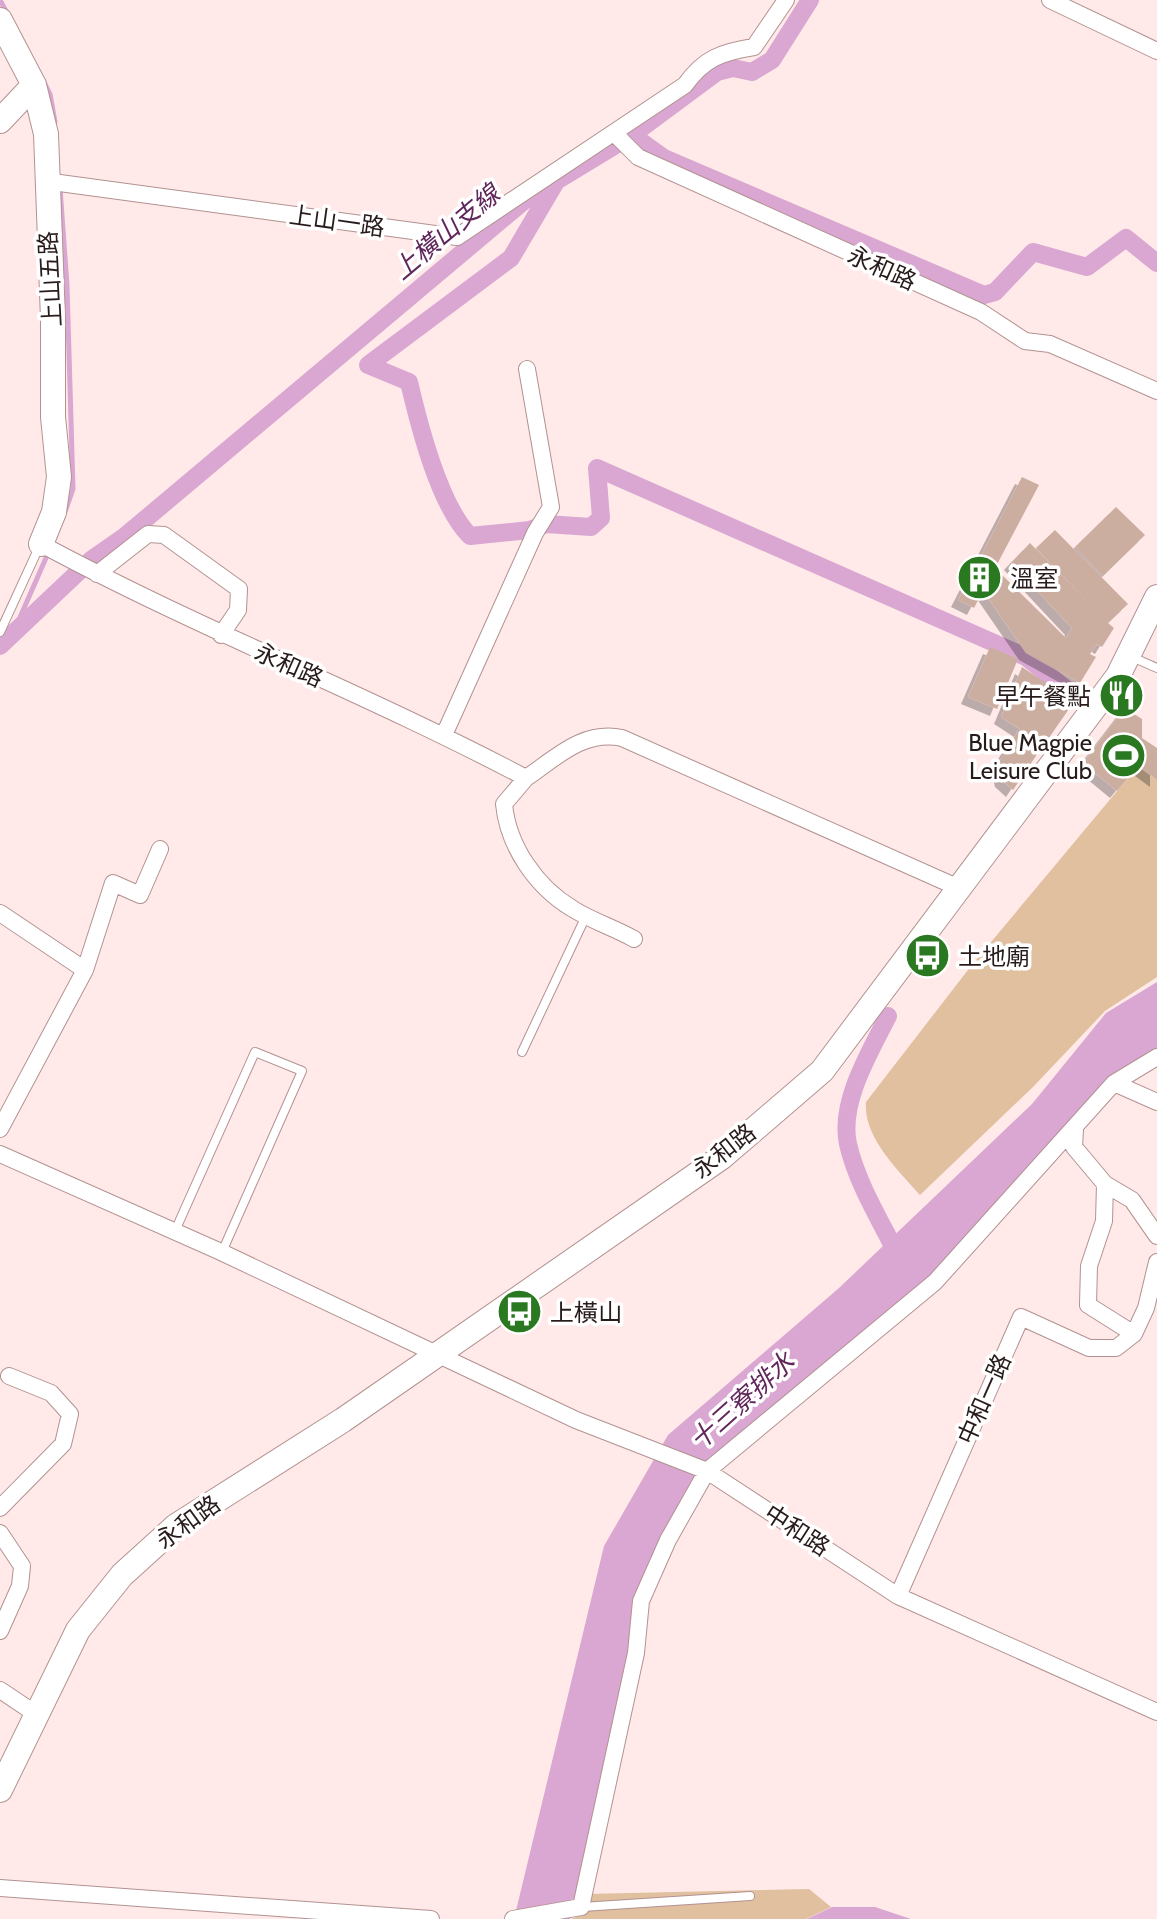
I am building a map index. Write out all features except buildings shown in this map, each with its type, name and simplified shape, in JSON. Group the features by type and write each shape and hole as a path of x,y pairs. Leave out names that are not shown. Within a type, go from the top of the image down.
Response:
{"main road":[{"name":"上山五路","path":"0,20 34,85 46,134 53,319 53,417 59,477 54,512 41,544"},
{"path":"0,121 34,85"},
{"name":"永和路","path":"0,1790 78,1630 133,1565 176,1526 343,1420 722,1157 822,1071 1118,676 1157,597"}],"street":[{"name":"上山一路","path":"47,181 457,237 618,134 685,85 699,65 721,52 754,47 786,0"},
{"path":"1050,0 1157,51"},
{"name":"永和路","path":"618,134 638,157 981,312 1025,341 1050,344 1157,391"},
{"path":"444,735 539,526 551,507 527,369"},
{"name":"永和路","path":"221,635 238,610 239,589 164,535 148,534 93,572 221,635 444,735 526,778"},
{"path":"41,544 93,572"},
{"path":"634,939 572,909 541,882 507,831 504,804 526,778 585,738 603,734 622,738 959,888"},
{"path":"0,1129 85,970 113,883 140,895 160,849"},
{"path":"0,913 85,970"},
{"path":"513,1919 581,1907 636,1653 641,1601 704,1470 935,1282 1075,1130 1114,1083 1157,1057"},
{"path":"1114,1083 1157,1102"},
{"path":"1075,1130 1074,1147 1105,1184 1132,1200 1157,1236"},
{"path":"0,1154 221,1252 434,1355"},
{"path":"1105,1184 1104,1221 1089,1266 1088,1305 1134,1334 1146,1308 1157,1262"},
{"name":"中和一路","path":"898,1596 1021,1317 1089,1348 1116,1348 1134,1334"},
{"name":"中和路","path":"434,1355 704,1470 898,1596 1157,1712"},
{"path":"0,1508 63,1444 70,1414 51,1393 9,1376"},
{"path":"0,1533 22,1566 20,1586 0,1631"},
{"path":"0,1690 36,1714"},
{"path":"0,1888 431,1919"}],"lane":[{"path":"0,632 41,544"},
{"path":"1129,655 1157,668"},
{"path":"522,1052 586,915"},
{"path":"175,1231 255,1052 302,1071 221,1252"},
{"path":"581,1907 750,1896"}],"shaded area":[{"path":"1138,766 1157,780 1157,977 1105,1011 1033,1087 920,1195 892,1164 876,1140 870,1128 866,1102 971,966"},
{"path":"809,1889 831,1907 806,1919 571,1919 579,1916 585,1894"}],"water":[{"name":"十三寮排水","path":"1157,982 1157,1049 1110,1079 932,1278 709,1458 678,1508 631,1654 570,1919 514,1919 604,1546 668,1435 839,1288 1032,1104 1106,1013"},
{"path":"832,1907 875,1907 911,1919 807,1919"}],"waterway":[{"path":"0,0 7,13"},
{"name":"上橫山支線","path":"0,646 91,560 124,537 525,200 632,135 717,72 733,68 752,72 772,60 810,0"},
{"path":"44,82 50,94 55,122"},
{"path":"632,135 664,158 984,295 995,292 1033,252 1087,267 1126,238 1157,263"},
{"path":"557,180 511,258 368,365 409,382 440,485 470,536 530,530 546,524 591,527 601,518 597,468 1026,657 1081,701"},
{"path":"60,188 67,285 73,489 65,512"},
{"path":"11,638 49,551"},
{"path":"888,1016 858,1078 846,1128 858,1174 901,1262"}],"place":[{"name":"溫室","path":"979,578"},
{"name":"早午餐點","path":"1122,696"},
{"name":"Blue Magpie Leisure Club","path":"1123,756"},
{"name":"土地廟","path":"927,956"},
{"name":"上橫山","path":"519,1312"}]}
